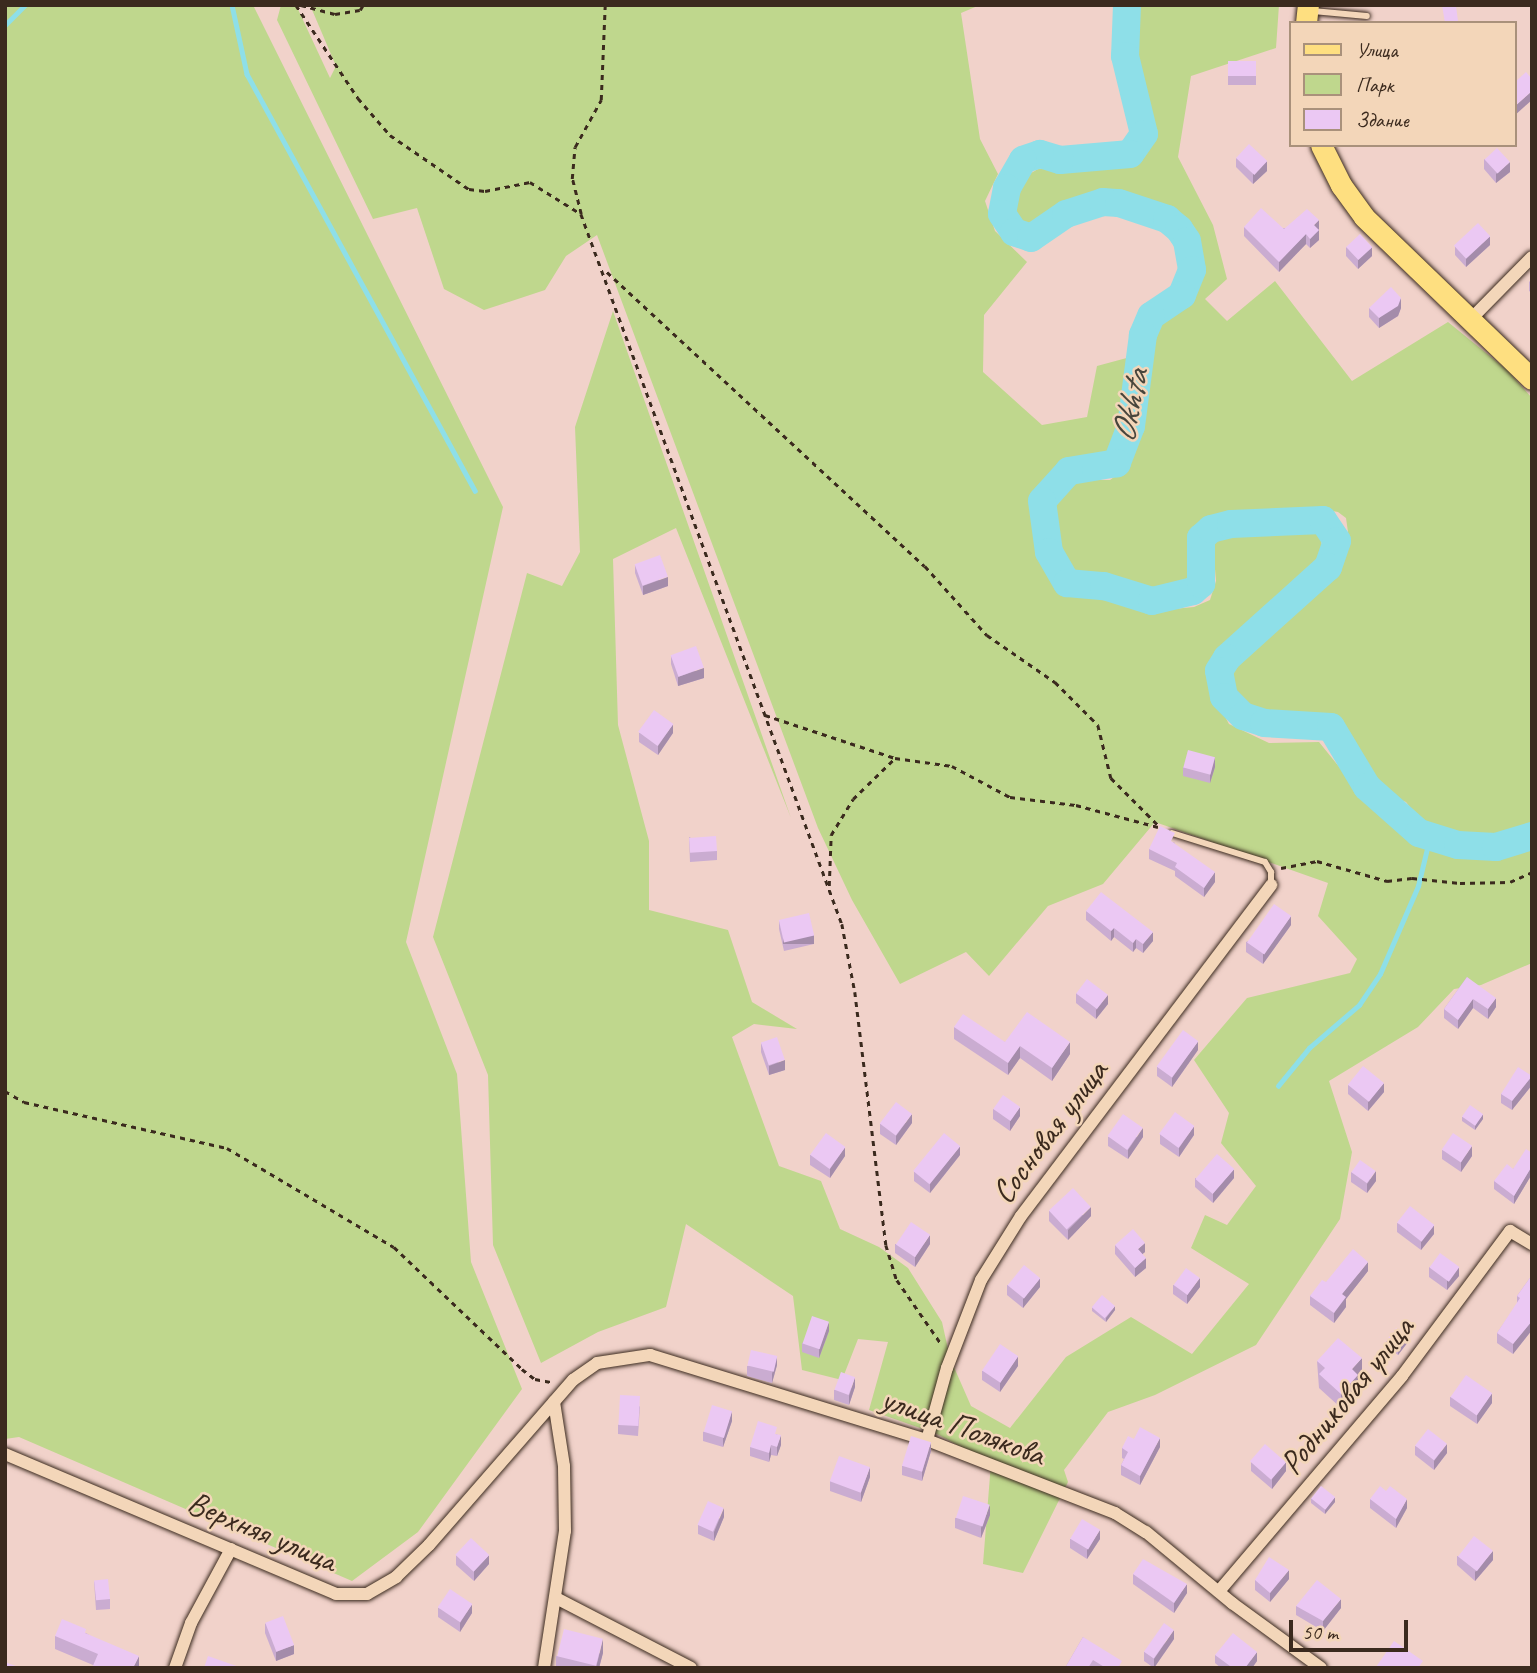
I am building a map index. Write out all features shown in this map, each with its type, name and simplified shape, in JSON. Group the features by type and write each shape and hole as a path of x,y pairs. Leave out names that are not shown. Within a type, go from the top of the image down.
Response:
{"main road":[{"path":"1322,147 1341,185 1364,216 1532,379"}],"street":[{"path":"1470,320 1532,257"},
{"name":"Сосновая улица","path":"927,1440 950,1358 981,1280 1021,1216 1271,878"},
{"name":"Родниковая улица","path":"1220,1590 1402,1376 1510,1231 1532,1244"},
{"name":"улица Полякова","path":"554,1402 573,1380 597,1363 650,1354 927,1440 1115,1513 1321,1668"},
{"path":"544,1668 565,1531 564,1466 554,1402"},
{"name":"Верхняя улица","path":"5,1454 336,1594 368,1594 396,1577 429,1545 554,1402"},
{"path":"175,1668 191,1623 231,1549"},
{"path":"556,1598 691,1668"}],"lane":[{"path":"1307,13 1367,16"},
{"path":"1172,833 1265,862 1271,878"}],"path":[{"path":"299,5 335,14 360,10 363,5"},
{"path":"299,5 358,98 390,135 469,189 485,191 530,182 581,215"},
{"path":"605,5 601,100 575,146 572,179 581,215 605,270 764,715 842,923 855,992 886,1245 897,1280 950,1358"},
{"path":"605,270 925,566 988,635 1055,682 1098,725 1111,778 1161,828"},
{"path":"764,715 895,758 951,766 1010,797 1076,805 1172,833"},
{"path":"828,889 831,835 853,799 895,758"},
{"path":"1271,878 1317,861 1387,881 1412,878 1428,881 1510,882 1532,872"},
{"path":"5,1091 24,1102 227,1148 394,1247 535,1379 573,1380"}],"green space":[{"path":"5,5 253,5 503,507 406,942 457,1074 471,1262 522,1389 418,1532 352,1581 19,1437 5,1439"},
{"path":"281,5 296,5 330,78 336,66 310,5 980,5 961,13 980,139 998,174 985,201 995,231 1027,262 984,315 983,372 1042,425 1087,417 1097,366 1134,356 1115,454 1055,467 1035,498 1044,556 1064,591 1100,595 1153,611 1194,607 1210,600 1216,581 1213,545 1219,538 1319,530 1323,552 1315,569 1214,654 1209,687 1229,724 1269,743 1319,742 1361,794 1413,840 1456,855 1495,857 1532,846 1532,963 1481,985 1454,989 1418,1027 1329,1081 1352,1152 1340,1219 1256,1345 1155,1395 1108,1412 1064,1470 1068,1482 1023,1573 983,1564 991,1463 937,1434 869,1410 888,1342 858,1339 842,1380 802,1370 793,1296 686,1224 666,1307 598,1332 541,1363 493,1245 488,1075 433,937 527,573 562,586 580,552 575,427 613,311 791,818 676,528 613,559 618,725 649,841 649,910 728,930 752,1002 797,1029 754,1024 732,1037 779,1166 821,1181 840,1229 879,1247 908,1268 942,1322 950,1358 971,1406 1010,1428 1066,1357 1131,1317 1192,1354 1249,1284 1191,1248 1205,1215 1227,1225 1256,1186 1221,1143 1229,1113 1194,1060 1247,998 1350,973 1357,959 1318,916 1328,883 1155,822 1103,884 1048,906 989,976 966,952 900,984 852,900 818,828 597,235 566,256 545,290 484,310 444,289 417,208 373,219 277,20"},
{"path":"1135,5 1279,5 1276,48 1191,76 1178,157 1213,225 1227,279 1205,299 1227,321 1275,281 1352,381 1448,322 1507,370 1532,398 1532,824 1521,832 1490,840 1459,839 1421,821 1406,802 1386,794 1338,719 1320,714 1266,713 1246,706 1226,679 1227,667 1253,640 1338,571 1348,532 1346,518 1338,512 1316,508 1224,513 1200,522 1193,532 1193,575 1169,590 1142,588 1107,577 1087,578 1074,573 1054,544 1051,503 1056,493 1077,480 1110,480 1126,468 1135,445 1150,369 1151,335 1159,319 1186,302 1202,259 1194,227 1127,193 1093,191 1026,231 1009,216 1021,179 1038,169 1125,168 1142,156 1151,136 1132,58"}],"building":[{"path":"1442,5 1456,6 1458,21 1445,21"},
{"path":"1228,61 1256,61 1256,76 1228,76"},
{"path":"1526,72 1532,79 1532,91 1516,105 1516,81"},
{"path":"1249,144 1267,161 1254,175 1236,158"},
{"path":"1497,148 1510,162 1498,173 1485,160"},
{"path":"1261,208 1284,229 1307,209 1319,220 1314,225 1319,230 1310,239 1306,234 1279,262 1244,227"},
{"path":"1478,223 1490,236 1466,259 1454,246"},
{"path":"1360,234 1372,247 1358,260 1346,247"},
{"path":"1391,287 1401,298 1398,306 1379,318 1369,308"},
{"path":"660,555 668,577 642,586 635,564"},
{"path":"696,646 704,668 678,677 671,655"},
{"path":"654,710 673,724 658,746 638,732"},
{"path":"1188,750 1215,757 1210,775 1183,767"},
{"path":"1160,826 1175,833 1171,841 1215,872 1204,888 1175,867 1177,863 1149,849"},
{"path":"716,836 717,851 690,853 689,838"},
{"path":"1101,892 1153,932 1143,944 1136,939 1133,943 1114,928 1111,931 1086,911"},
{"path":"1274,904 1291,916 1264,955 1247,943"},
{"path":"809,913 814,935 784,942 779,920"},
{"path":"1467,977 1496,998 1488,1009 1473,999 1458,1020 1444,1009"},
{"path":"1087,979 1108,995 1097,1009 1076,993"},
{"path":"1027,1012 1070,1042 1052,1068 1020,1046 1008,1063 954,1027 963,1014 1005,1042"},
{"path":"1183,1030 1198,1041 1172,1078 1157,1066"},
{"path":"777,1037 785,1060 769,1065 761,1043"},
{"path":"1363,1066 1384,1083 1369,1102 1348,1085"},
{"path":"1518,1067 1532,1076 1512,1101 1501,1094"},
{"path":"1003,1095 1020,1107 1010,1121 993,1109"},
{"path":"896,1102 912,1114 896,1136 880,1124"},
{"path":"1470,1105 1483,1114 1475,1126 1462,1116"},
{"path":"1175,1112 1194,1126 1179,1148 1159,1134"},
{"path":"1123,1114 1143,1128 1127,1150 1108,1136"},
{"path":"826,1133 845,1147 830,1169 810,1155"},
{"path":"944,1133 960,1146 929,1184 913,1171"},
{"path":"1453,1133 1472,1146 1461,1162 1442,1150"},
{"path":"1526,1149 1532,1153 1532,1166 1514,1196 1494,1181 1507,1164 1513,1169"},
{"path":"1217,1154 1234,1169 1213,1194 1195,1179"},
{"path":"1360,1160 1376,1171 1367,1183 1351,1172"},
{"path":"1073,1188 1091,1207 1067,1230 1049,1211"},
{"path":"1410,1206 1434,1225 1421,1242 1397,1223"},
{"path":"911,1222 930,1235 915,1257 896,1244"},
{"path":"1133,1229 1145,1243 1138,1249 1146,1258 1135,1268 1115,1245"},
{"path":"1353,1249 1368,1262 1342,1294 1346,1297 1334,1313 1310,1296 1322,1280 1326,1282"},
{"path":"1440,1253 1459,1267 1449,1282 1429,1268"},
{"path":"1024,1265 1040,1278 1024,1298 1008,1285"},
{"path":"1186,1268 1200,1278 1187,1295 1174,1285"},
{"path":"1532,1275 1532,1321 1513,1344 1497,1333"},
{"path":"1102,1295 1115,1306 1105,1318 1092,1307"},
{"path":"812,1316 829,1322 820,1349 803,1343"},
{"path":"1396,1328 1408,1337 1398,1350 1386,1341"},
{"path":"1338,1338 1362,1358 1352,1369 1358,1375 1341,1394 1319,1374 1325,1368 1317,1361"},
{"path":"1000,1344 1018,1356 1000,1383 982,1371"},
{"path":"751,1350 777,1356 774,1372 747,1366"},
{"path":"841,1372 855,1377 849,1395 835,1390"},
{"path":"1466,1375 1492,1393 1477,1415 1451,1397"},
{"path":"620,1395 640,1396 638,1426 618,1425"},
{"path":"712,1405 732,1411 724,1438 704,1432"},
{"path":"758,1421 777,1427 775,1434 781,1435 777,1447 771,1445 769,1453 750,1447"},
{"path":"1140,1427 1160,1438 1140,1476 1121,1465 1128,1452 1122,1448 1128,1436 1134,1439"},
{"path":"1428,1429 1447,1444 1434,1460 1415,1446"},
{"path":"911,1436 931,1442 922,1472 902,1466"},
{"path":"1265,1444 1286,1462 1271,1480 1250,1461"},
{"path":"839,1456 870,1467 861,1493 830,1481"},
{"path":"1321,1486 1335,1497 1325,1510 1311,1499"},
{"path":"1380,1486 1386,1491 1390,1486 1407,1499 1396,1519 1370,1499"},
{"path":"963,1496 990,1505 983,1527 956,1518"},
{"path":"708,1501 724,1508 713,1532 697,1525"},
{"path":"1082,1519 1100,1530 1088,1550 1070,1539"},
{"path":"1474,1536 1493,1551 1477,1571 1458,1556"},
{"path":"471,1538 489,1555 474,1572 455,1555"},
{"path":"1269,1557 1289,1570 1270,1593 1255,1580"},
{"path":"1143,1559 1187,1584 1174,1603 1133,1574"},
{"path":"108,1579 110,1599 96,1600 94,1580"},
{"path":"1317,1580 1341,1599 1323,1621 1296,1606"},
{"path":"450,1589 472,1604 460,1622 438,1607"},
{"path":"283,1616 294,1645 276,1652 265,1623"},
{"path":"62,1619 86,1629 85,1633 139,1656 133,1668 92,1668 98,1654 55,1636"},
{"path":"1164,1623 1174,1630 1154,1659 1144,1652"},
{"path":"564,1629 603,1639 596,1666 557,1656"},
{"path":"1233,1633 1257,1652 1245,1668 1229,1668 1230,1666 1215,1655"},
{"path":"1083,1637 1122,1661 1118,1668 1106,1668 1093,1660 1088,1668 1065,1668"},
{"path":"1394,1641 1423,1661 1418,1668 1376,1667"},
{"path":"208,1656 242,1668 204,1668"},
{"path":"5,1662 21,1668 5,1668"}],"waterway":[{"path":"5,25 25,5"},
{"path":"232,5 247,74 475,491"},
{"name":"Okhta","path":"1127,5 1125,56 1144,134 1130,154 1060,160 1040,154 1023,160 1007,188 1002,214 1014,232 1031,238 1066,214 1103,202 1119,203 1167,219 1179,229 1187,241 1192,270 1182,295 1151,316 1143,335 1131,426 1117,463 1069,471 1042,501 1049,552 1067,583 1104,586 1152,601 1193,591 1201,584 1201,538 1211,529 1231,524 1323,520 1337,541 1328,567 1227,658 1219,671 1224,697 1243,716 1264,723 1331,727 1367,787 1419,833 1458,845 1496,847 1532,836"},
{"path":"1278,1086 1309,1048 1359,1005 1380,974 1418,886 1430,836"}]}
